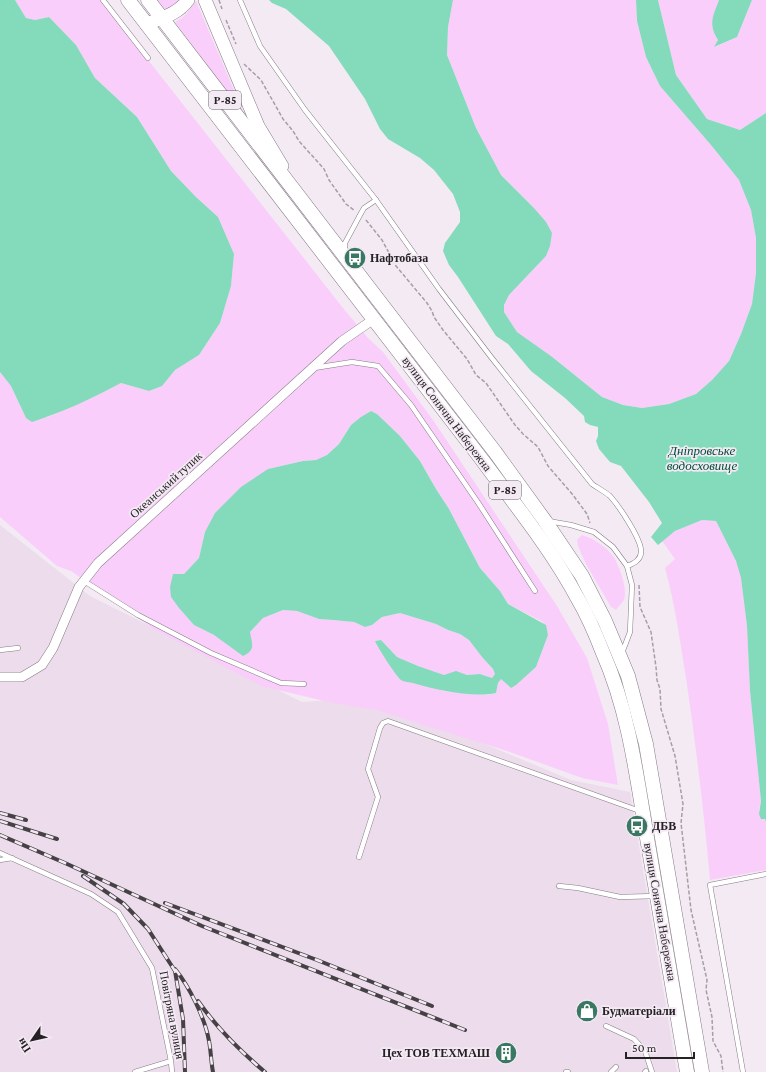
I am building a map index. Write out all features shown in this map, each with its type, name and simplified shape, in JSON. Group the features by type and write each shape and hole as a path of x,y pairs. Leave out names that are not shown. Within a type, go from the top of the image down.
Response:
{"main road":[{"name":"вулиця Сонячна Набережна","path":"128,0 374,318 520,510 558,565 579,600 604,654 620,700 632,747 688,1072"},
{"name":"вулиця Сонячна Набережна","path":"148,0 495,452 545,521 582,576 605,621 621,657 634,696 646,744 702,1072"},
{"path":"146,24 175,13 182,8 188,0"},
{"path":"204,0 258,126 302,200"}],"street":[{"name":"Океанський тупик","path":"0,677 22,677 42,665 53,648 79,587 98,563 342,341 374,318"}],"lane":[{"path":"103,0 148,58"},
{"path":"240,0 260,46 305,110 376,200 439,289 491,357 592,484 610,496 619,508 637,537 642,553 638,560 627,566"},
{"path":"345,257 345,243 364,208 376,200"},
{"path":"313,368 352,362 378,366 411,405 479,504 535,591"},
{"path":"545,521 571,524 594,532 613,547 627,566 632,585 630,632 621,657"},
{"path":"84,581 138,615 211,653 281,683 304,684"},
{"path":"0,650 18,648"},
{"path":"359,857 378,797 368,769 380,728 383,723 388,721 637,810 643,809"},
{"name":"Повітряна вулиця","path":"0,853 91,894 118,912 152,968 172,1072"},
{"path":"0,860 12,858"},
{"path":"743,1072 710,885 766,874"},
{"path":"559,886 578,888 620,897 658,896"},
{"path":"606,1026 634,1039 646,1051 652,1072"},
{"path":"135,1072 171,1061"},
{"path":"611,1072 616,1067"}],"path":[{"path":"219,0 222,12"},
{"path":"226,18 235,39 237,48"},
{"path":"245,64 261,80 283,119 293,130 299,141 324,169 329,180 346,204 375,230 396,266 427,303 437,321 467,359 476,375 486,383 523,434 538,447 548,466 587,514 594,532"},
{"path":"630,578 638,582 640,588 640,607 651,632 657,680 660,689 661,709 675,756 683,804 681,823 691,910 707,980 706,990 712,1017 713,1041 721,1056 723,1072"}],"shaded area":[{"path":"15,0 101,0 343,308 368,338 383,352 433,420 557,606 587,658 608,724 618,785 582,778 510,752 377,710 333,703 261,686 155,630 71,571 57,566 0,517 0,372 11,386 26,418 48,417 121,383 149,391 162,386 175,370 199,355 220,323 231,286 234,254 218,217 171,171 137,117 95,78 76,45 49,17 35,20 26,18","holes":["371,411 377,414 400,436 420,461 449,509 480,568 500,591 508,604 543,622 548,635 536,667 511,688 501,679 498,683 496,693 488,695 443,691 375,641 381,640 397,657 444,675 456,672 467,675 480,674 492,678 495,674 493,669 469,640 460,634 436,624 400,613 382,617 372,625 365,627 354,622 319,619 297,611 283,610 263,618 250,632 214,635 194,625 171,597 173,574 184,574 199,558 205,532 268,469 303,461 316,460 327,455 339,444 351,425"]},
{"path":"157,0 180,0 168,9 163,8"},
{"path":"453,0 636,0 637,21 646,57 660,86 739,180 751,210 756,238 756,273 752,304 741,334 729,361 712,380 696,394 669,404 642,408 623,405 602,397 551,356 517,332 504,312 504,305 509,295 546,256 534,208 501,175 476,128 447,55 448,27"},
{"path":"658,0 719,0 713,25 718,40 715,47 737,37 752,0 766,0 766,113 740,130 707,119 676,75"},
{"path":"196,1 245,116 175,22 187,13"},
{"path":"702,520 716,521 736,561 741,578 747,626 750,691 761,801 759,810 766,823 766,870 710,880 700,779 690,703 672,595 665,568 675,559 662,541 675,531"},
{"path":"0,525 90,596 302,702 372,697 571,780 630,792 677,1072 0,1072"},
{"path":"582,535 603,546 613,556 618,565 624,584 625,595 624,600 616,610 611,607 586,564 577,540"}],"water":[{"path":"0,0 15,0 26,18 35,20 49,17 76,45 95,78 137,117 171,171 218,217 234,254 231,286 220,323 199,355 175,370 162,386 149,391 121,383 78,404 32,422 26,418 11,386 0,372"},
{"name":"Дніпровське водосховище","path":"269,0 453,0 448,27 447,55 476,128 501,175 534,208 546,222 552,233 550,246 546,256 509,295 504,305 504,312 517,332 551,356 602,397 623,405 642,408 669,404 696,394 712,380 729,361 741,334 752,304 756,273 756,238 751,210 739,180 660,86 646,57 637,21 636,0 658,0 676,75 707,119 740,130 766,113 766,823 765,819 761,819 759,814 761,801 750,691 747,626 741,578 736,561 716,521 702,520 675,531 658,545 651,537 662,523 649,502 621,466 610,462 599,449 596,441 598,436 598,427 585,422 584,416 565,398 531,371 508,344 496,336 449,265 443,251 445,243 460,222 460,212 453,194 434,170 420,158 388,139 380,129 365,99 329,46 286,9 272,3"},
{"path":"719,0 752,0 737,37 714,47 718,40 713,29 712,20"},
{"path":"371,411 377,414 400,436 420,461 449,509 480,568 500,591 508,604 546,625 548,635 536,667 511,688 501,679 498,683 496,693 477,695 432,688 401,680 387,662 375,641 381,640 397,657 444,675 456,671 467,675 480,674 492,678 495,674 493,669 469,640 460,634 436,624 400,613 382,617 372,625 365,627 354,622 319,619 297,611 283,610 263,618 250,632 252,646 250,651 243,656 214,635 194,625 171,597 170,587 173,574 184,574 199,558 205,532 215,513 241,487 268,469 303,461 316,460 327,455 339,444 351,425"}],"railway":[{"path":"0,813 26,820"},
{"path":"0,821 57,839"},
{"path":"0,835 202,926 465,1030"},
{"path":"83,876 124,904 148,929 175,971 183,1019 185,1072"},
{"path":"165,903 317,960 432,1006"},
{"path":"175,969 191,993 204,1022 209,1041 213,1072"},
{"path":"198,1001 229,1039 265,1072"}],"place":[{"name":"Нафтобаза","path":"355,258"},
{"name":"ДБВ","path":"637,826"},
{"name":"Будматеріали","path":"587,1011"},
{"name":"Цех ТОВ ТЕХМАШ","path":"506,1053"}]}
